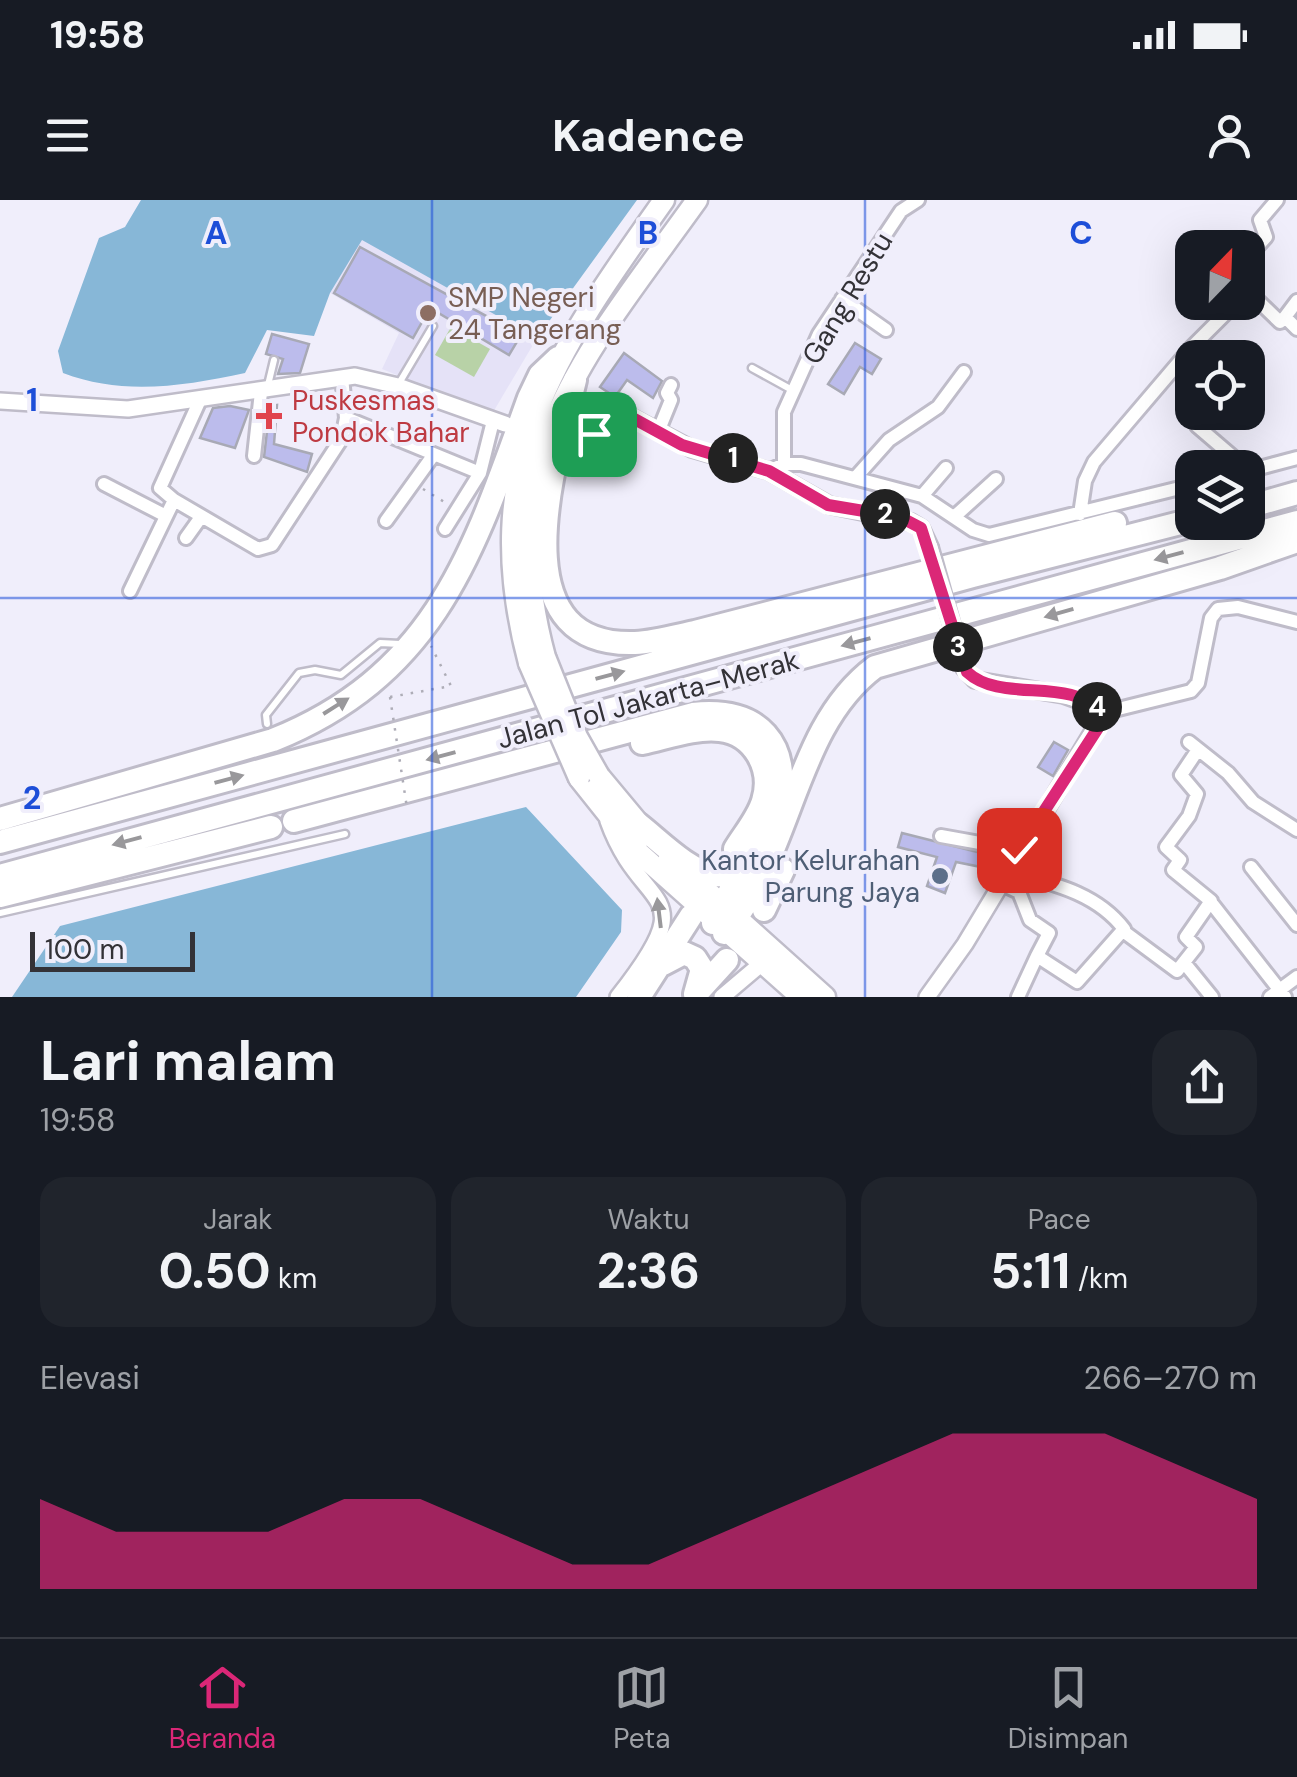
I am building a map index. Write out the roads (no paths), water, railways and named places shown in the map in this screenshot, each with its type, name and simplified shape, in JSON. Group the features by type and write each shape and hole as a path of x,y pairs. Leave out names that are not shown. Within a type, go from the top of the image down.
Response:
{"highway":[{"path":"0,819 193,765 299,730 368,686 416,639 460,577 529,398 540,376 558,358"},
{"path":"575,380 544,541 548,582 562,612 578,628 598,638 636,643 696,632 1039,540 1147,516 1175,517"},
{"path":"1265,502 1297,494"},
{"name":"Jalan Tol Jakarta–Merak","path":"0,842 1175,522"},
{"name":"Jalan Tol Jakarta–Merak","path":"0,876 1297,522"},
{"path":"639,997 663,964 762,882 819,736 852,685 894,660 1220,568 1297,541"},
{"path":"790,605 973,576"},
{"path":"764,910 830,740 832,715"},
{"path":"0,896 454,779 707,730 732,732 751,744 766,777 762,804 717,920"},
{"path":"638,824 707,873 728,875 739,858"},
{"path":"663,964 684,953 696,958 702,969 693,995"},
{"path":"693,995 727,960"}],"main road":[{"path":"664,200 558,358 528,439 512,516 512,581 537,660 576,737 607,817 761,964 801,997"},
{"path":"537,660 527,572 528,524 548,427 617,311 697,200"},
{"path":"589,777 638,824 717,920 825,997"}],"street":[{"name":"Gang Restu","path":"776,467 784,412 818,334 901,210 918,200"},
{"path":"1262,230 1259,222 1276,200"},
{"path":"842,299 886,330"},
{"path":"1265,308 1280,322 1297,302"},
{"path":"1286,317 1297,328"},
{"path":"1080,514 1085,481 1094,462 1219,320"},
{"path":"856,477 894,436 938,408 964,372"},
{"path":"198,402 160,488 258,550 272,545 333,457 346,418 342,378"},
{"path":"0,401 113,409 198,402 342,378 367,378 398,386 499,422 480,473 445,530"},
{"path":"658,432 671,400 667,394 671,385"},
{"path":"254,456 264,392"},
{"path":"574,441 590,438 610,410 692,449 776,467 856,477 922,496 989,535 1175,489"},
{"path":"346,418 480,473"},
{"path":"1203,430 1226,450"},
{"path":"386,521 432,456"},
{"path":"1265,465 1297,458"},
{"path":"776,467 828,505 912,522 921,528 930,547 964,668 975,680 1064,695 1102,712 1172,698 1195,688 1211,618 1218,609 1238,608 1297,622"},
{"path":"922,496 946,468"},
{"path":"954,518 996,480"},
{"path":"104,484 166,516"},
{"path":"130,591 174,500"},
{"path":"186,538 201,517"},
{"path":"928,997 1098,728 1102,712"},
{"path":"1004,877 1074,891 1113,915 1123,931 1176,971 1196,947 1186,937 1212,901 1173,870 1180,860 1166,847 1189,816 1197,794 1180,775 1193,746 1228,773 1253,802 1297,830"},
{"path":"607,817 615,840 653,889 662,910 658,940 618,997"},
{"path":"941,836 1019,850"},
{"path":"1251,867 1297,925"},
{"path":"1004,877 1018,892 1030,920 1049,932 1018,997"},
{"path":"1212,905 1278,994 1297,977"},
{"path":"1037,956 1077,982 1123,931"},
{"path":"722,997 761,964"},
{"path":"1186,964 1212,997"}],"lane":[{"path":"398,386 433,326"},
{"path":"264,392 274,360"},
{"path":"752,368 793,390"},
{"path":"267,724 266,715 299,672 315,670 341,675 380,643 416,639"},
{"path":"0,913 345,834"}],"water":[{"path":"141,200 637,200 537,338 362,240 330,293 314,336 267,330 245,373 176,385 131,387 63,373 58,351 99,238 125,227"},
{"path":"526,807 622,910 621,932 576,997 12,997 60,926"}],"place":[{"name":"SMP Negeri 24 Tangerang","path":"428,313"},
{"name":"Puskesmas Pondok Bahar","path":"269,416"},
{"name":"Kantor Kelurahan Parung Jaya","path":"940,876"}]}
